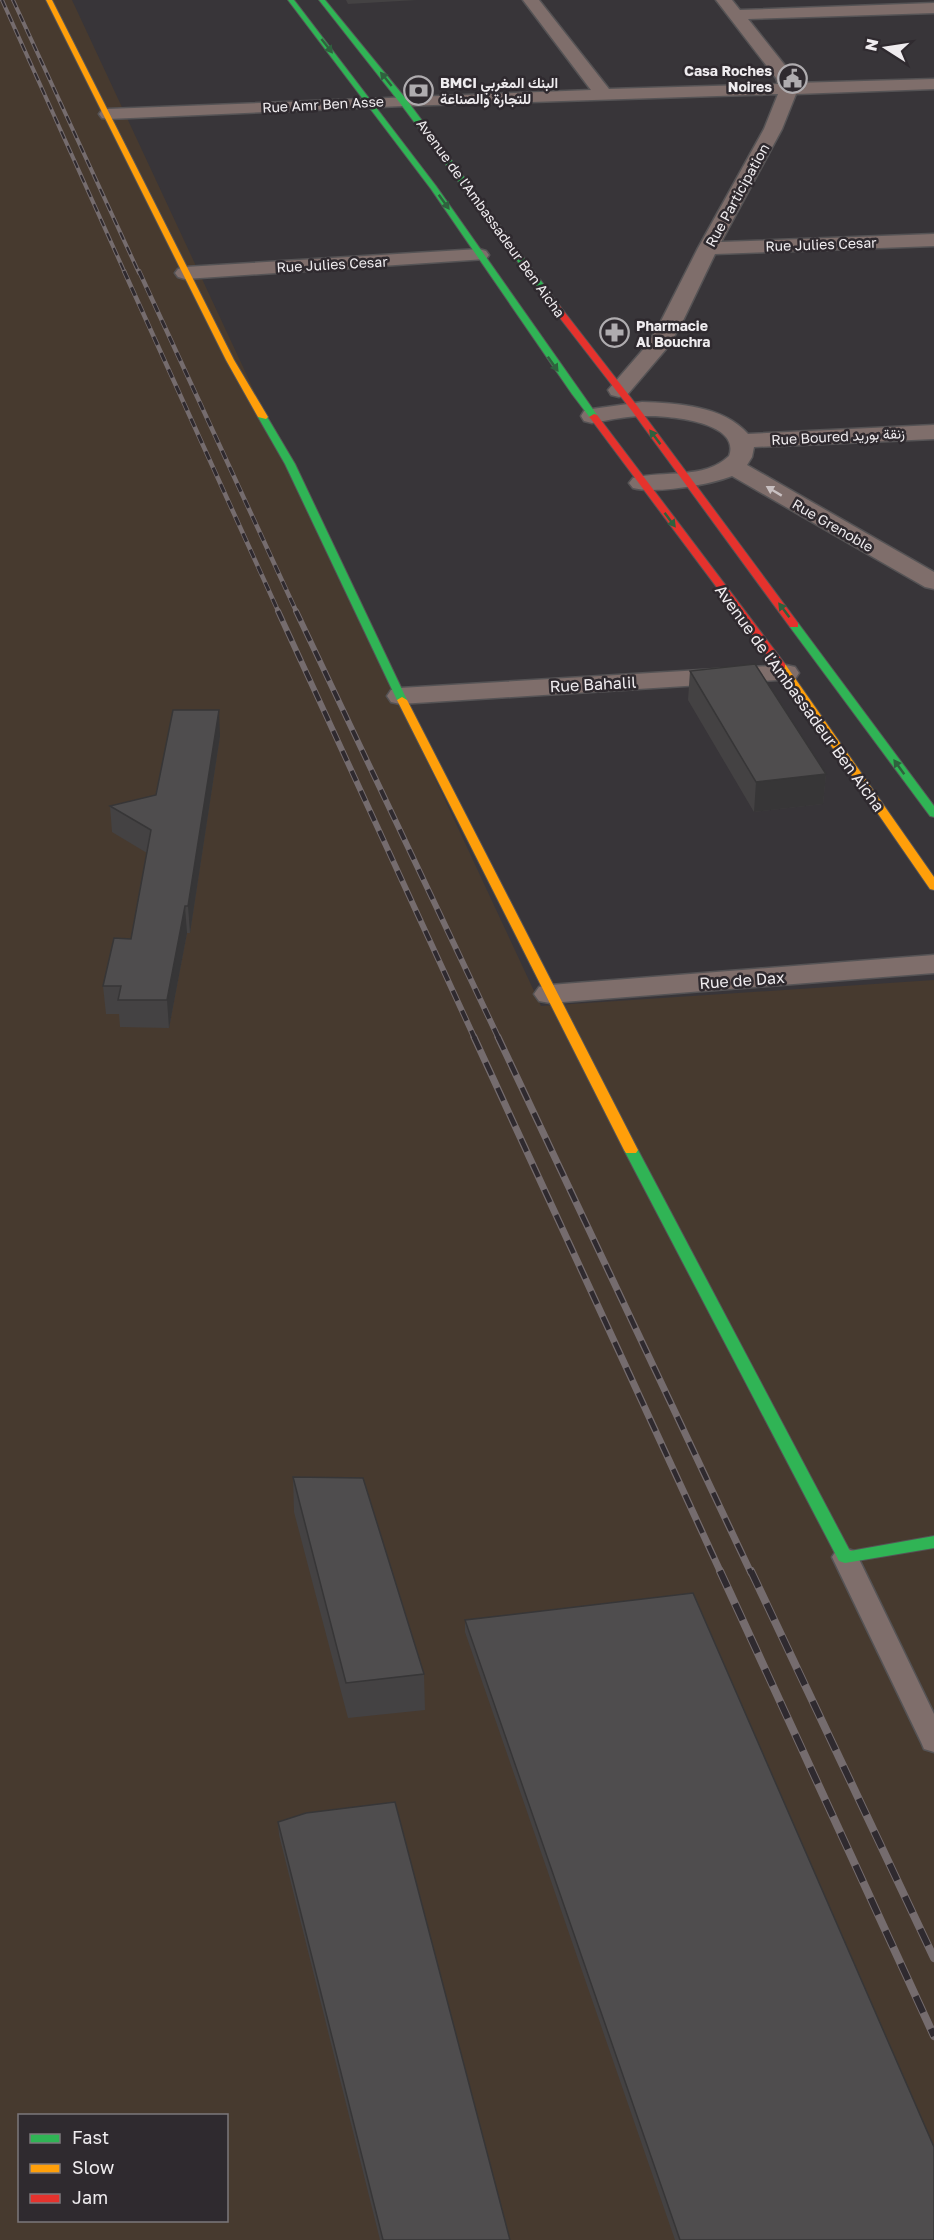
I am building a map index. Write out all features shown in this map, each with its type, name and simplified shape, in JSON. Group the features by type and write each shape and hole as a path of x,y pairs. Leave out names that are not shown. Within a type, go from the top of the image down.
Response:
{"main road":[{"path":"49,0 230,360 290,464 400,696 549,994 845,1557 934,1542"},
{"name":"Avenue de l'Ambassadeur Ben Aicha","path":"291,0 371,103 452,214 641,483 786,673 934,886"},
{"name":"Avenue de l'Ambassadeur Ben Aicha","path":"322,0 403,100 934,814"}],"street":[{"path":"531,0 603,93"},
{"path":"724,0 785,77 789,88"},
{"path":"735,15 934,8"},
{"name":"Rue Amr Ben Asse","path":"108,114 403,100 934,84"},
{"name":"Rue Participation","path":"619,390 656,348 773,129 789,88"},
{"name":"Rue Julies Cesar","path":"708,248 934,240"},
{"name":"Rue Julies Cesar","path":"185,273 479,255"},
{"path":"592,416 635,409 677,411 709,418 732,430 742,441 743,450 740,459 733,466 718,474 641,483"},
{"name":"Rue Boured زنقة بوريد","path":"742,441 934,432"},
{"name":"Rue Grenoble","path":"733,466 934,582"},
{"name":"Rue Bahalil","path":"400,696 786,673"},
{"name":"Rue de Dax","path":"549,994 765,979 934,964"}],"lane":[{"path":"845,1557 934,1742"}],"shaded area":[{"path":"0,0 72,0 541,1006 934,980 934,2240 0,2240"}],"building":[{"path":"755,664 826,774 756,782 690,671"},
{"path":"173,710 219,710 188,906 185,906 167,1000 118,1000 121,986 103,986 114,938 131,939 151,830 110,806 156,795"},
{"path":"293,1477 363,1478 424,1674 346,1683"},
{"path":"693,1593 934,2147 934,2240 680,2240 465,1620"},
{"path":"395,1802 510,2240 383,2240 278,1822 306,1813"}],"railway":[{"path":"2,0 125,273"},
{"path":"13,0 139,273"},
{"path":"124,271 279,613"},
{"path":"139,271 297,613"},
{"path":"278,611 475,1039"},
{"path":"296,611 499,1039"},
{"path":"474,1037 721,1573"},
{"path":"498,1037 751,1573"},
{"path":"720,1571 934,2036"},
{"path":"751,1571 934,1958"}],"traffic: fast":[{"path":"291,0 434,188 594,417"},
{"path":"322,0 403,101 556,307"},
{"path":"263,417 290,464 402,700"},
{"path":"794,625 934,814"},
{"path":"631,1150 845,1557 934,1542"}],"traffic: slow":[{"path":"49,0 230,360 263,417"},
{"path":"781,666 934,886"},
{"path":"402,700 631,1150"}],"traffic: jam":[{"path":"556,307 635,409 794,625"},
{"path":"594,417 781,666"}],"place":[{"name":"Casa Roches Noires","path":"793,78"},
{"name":"BMCI البنك المغربي للتجارة والصناعة","path":"419,90"},
{"name":"Pharmacie Al Bouchra","path":"615,333"}]}
